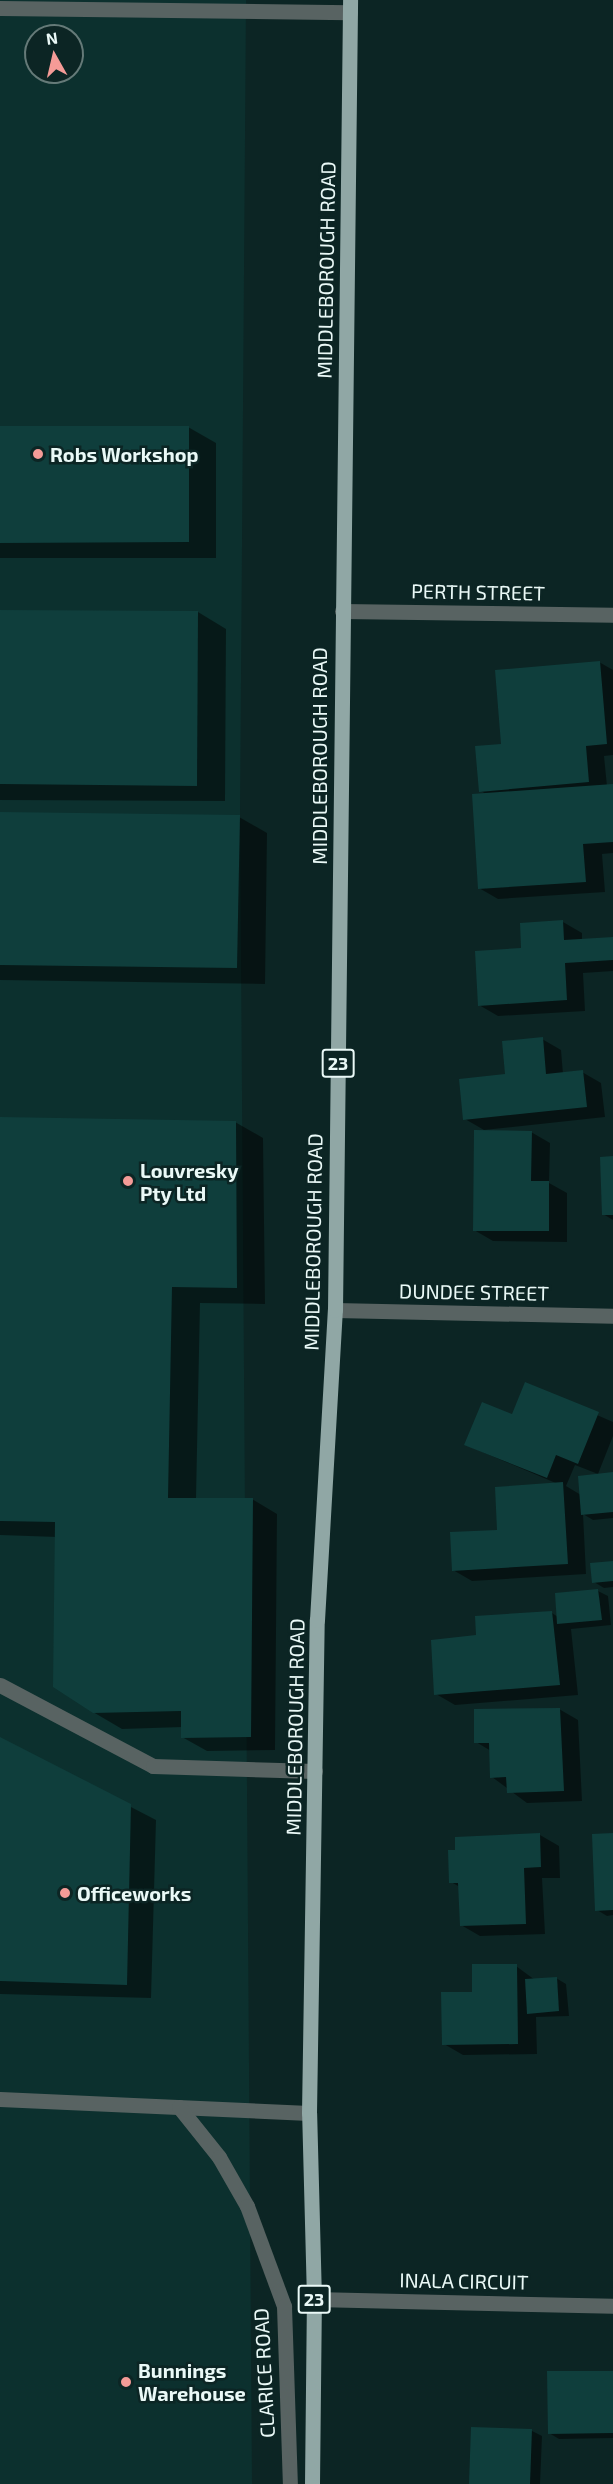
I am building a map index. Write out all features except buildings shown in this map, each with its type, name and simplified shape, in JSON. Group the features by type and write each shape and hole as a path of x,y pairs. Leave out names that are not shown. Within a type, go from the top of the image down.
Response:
{"main road":[{"name":"MIDDLEBOROUGH ROAD","path":"312,2484 315,2299 309,2113 317,1620 334,1310 350,6"}],"street":[{"path":"0,8 350,6"},
{"name":"PERTH STREET","path":"342,611 613,615"},
{"name":"DUNDEE STREET","path":"334,1310 613,1316"},
{"path":"0,1685 153,1766 315,1771"},
{"path":"0,2099 309,2113"},
{"name":"CLARICE ROAD","path":"178,2107 219,2157 247,2206 284,2306 290,2484"},
{"name":"INALA CIRCUIT","path":"315,2299 613,2306"}],"shaded area":[{"path":"0,0 246,0 240,816 252,2484 0,2484"}],"place":[{"name":"Robs Workshop","path":"38,454"},
{"name":"Louvresky Pty Ltd","path":"128,1181"},
{"name":"Officeworks","path":"65,1893"},
{"name":"Bunnings Warehouse","path":"126,2382"}]}
